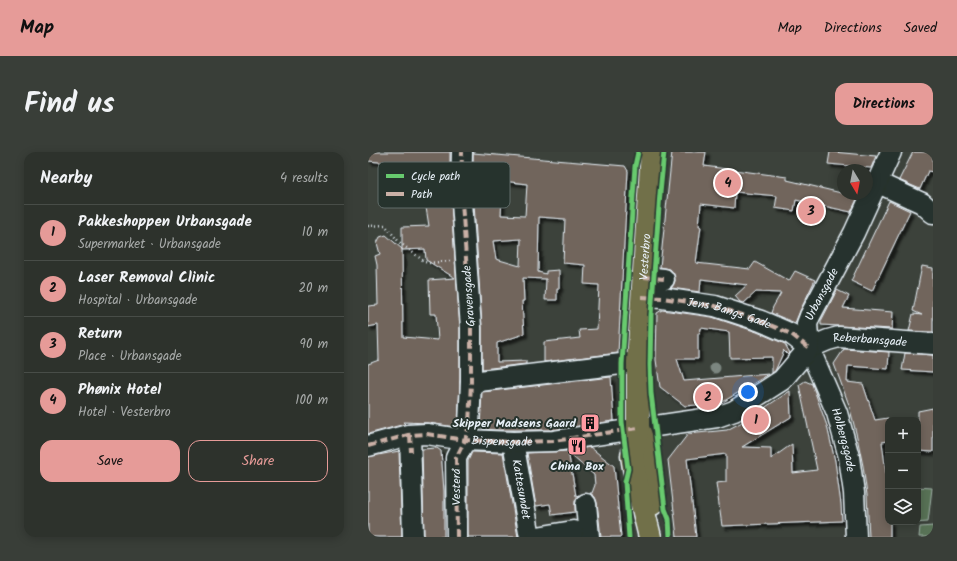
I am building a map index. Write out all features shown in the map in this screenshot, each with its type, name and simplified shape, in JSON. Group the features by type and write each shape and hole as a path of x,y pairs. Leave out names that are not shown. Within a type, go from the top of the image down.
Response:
{"main road":[{"name":"Vesterbro","path":"651,537 651,476 648,454 638,428 638,362 650,284 652,152"}],"street":[{"name":"Gravensgade","path":"462,152 462,162"},
{"name":"Urbansgade","path":"809,348 808,324 810,316 854,233 891,152"},
{"path":"876,182 922,202 933,213"},
{"name":"Gravensgade","path":"462,208 471,328 469,425 465,440"},
{"name":"Jens Bangs Gade","path":"650,284 662,298 715,306 761,320 791,334 809,348"},
{"name":"Reberbansgade","path":"809,348 839,337 933,344"},
{"path":"638,428 717,417 734,411 782,380 809,348"},
{"name":"Holbergsgade","path":"809,348 837,413 849,457 854,493 856,537"},
{"path":"471,382 638,362"},
{"name":"Bispensgade","path":"368,446 410,443 427,434 465,440 513,442 554,441 638,428"},
{"name":"Vesterå","path":"457,537 456,458 465,440"},
{"name":"Kattesundet","path":"513,442 530,537"},
{"path":"410,443 413,537"},
{"path":"537,537 581,534 586,504"}],"path":[{"path":"368,226 385,225 399,242 425,262 439,262"}],"green space":[{"path":"921,487 932,488 928,522 921,522"},
{"path":"933,526 933,537 919,537 920,527"}],"building":[{"path":"368,152 450,152 450,162 368,161"},
{"path":"672,152 706,152 704,166 787,177 787,180 837,192 837,200 857,200 851,212 796,200 794,211 775,208 777,196 735,192 734,208 701,204 699,226 701,226 696,263 750,269 755,262 789,281 795,271 815,280 795,323 771,313 781,293 756,292 744,303 740,302 735,296 747,285 701,279 700,292 671,288 675,281 674,274 670,269 660,267"},
{"path":"830,152 876,156 873,164 828,164"},
{"path":"913,152 933,152 933,172 928,171 920,189 899,180"},
{"path":"473,153 625,166 628,171 618,353 544,362 544,342 580,338 579,330 597,329 599,285 584,284 585,265 563,263 565,219 539,217 538,272 546,274 546,271 559,270 559,289 557,289 557,300 545,300 546,279 523,278 524,301 522,301 524,334 497,343 497,362 526,361 526,364 482,369 482,327 474,208 501,208 501,215 525,216 527,184 510,182 510,162 473,162","holes":["521,239 520,266 496,259 493,241"]},
{"path":"889,201 910,211 872,291 851,281"},
{"path":"426,208 451,208 460,328 458,423 455,427 429,423 403,422 405,424 368,434 368,364 379,360 378,325 368,327 368,306 378,305 377,265 375,256 380,254 377,243 380,237 386,235 402,249 402,227 429,226","holes":["425,249 426,260 455,278 429,280 430,314 436,314 438,340 403,337 402,250"]},
{"path":"922,266 933,268 933,332 909,331 913,314 922,315 913,311"},
{"path":"837,290 849,296 843,308 893,312 892,329 821,325 821,321"},
{"path":"662,310 712,317 757,332 785,344 790,353 788,355 784,351 775,371 772,373 772,357 730,358 729,332 701,328 700,334 698,333 698,359 677,359 684,381 769,374 721,403 685,406 660,387 656,360 657,313"},
{"path":"844,349 889,352 888,369 848,366 847,382 863,384 875,420 885,418 885,442 882,442 885,466 885,525 890,525 890,537 869,537 867,495 863,466 849,405 834,364"},
{"path":"905,353 933,355 933,372 902,370"},
{"path":"611,377 614,421 553,430 495,430 483,429 480,426 482,392"},
{"path":"805,381 812,384 827,426 835,461 842,521 722,526 716,483 726,482 726,454 687,459 696,537 677,537 668,460 688,434 727,430 746,420 790,391 791,417 742,447 771,448 771,459 792,444 793,473 817,470 799,385"},
{"path":"933,408 933,452 921,451 921,417 918,417 918,411"},
{"path":"590,447 614,466 621,537 601,537 597,503 595,497 590,493 592,493 595,485 594,475 573,457 573,450"},
{"path":"437,448 441,451 444,491 444,537 424,537 422,449"},
{"path":"399,451 402,537 368,537 368,457"},
{"path":"568,451 576,496 579,495 575,500 575,512 552,515 550,504 536,506 527,453"},
{"path":"472,452 503,453 518,537 468,537 468,461"}],"marked path":[{"path":"462,152 462,162"},
{"path":"457,537 456,458 465,440 469,425 471,382 471,328 462,208"},
{"path":"644,277 664,279"},
{"path":"642,297 662,298 715,306 761,321 791,334 809,348"},
{"path":"368,446 408,435 427,434 465,440 513,442 554,441 638,428"},
{"path":"410,435 411,452"}],"cycle path":[{"path":"629,537 625,482 628,469 622,422 622,364 635,166 638,152"},
{"path":"664,152 651,315 650,365 651,393 665,509 669,519 670,537"}],"place":[{"name":"Phønix Hotel","path":"728,183"},
{"name":"Return","path":"811,211"},
{"name":"Laser Removal Clinic","path":"708,397"},
{"name":"Pakkeshoppen Urbansgade","path":"756,420"},
{"name":"Skipper Madsens Gaard","path":"590,423"},
{"name":"China Box","path":"577,446"}]}
